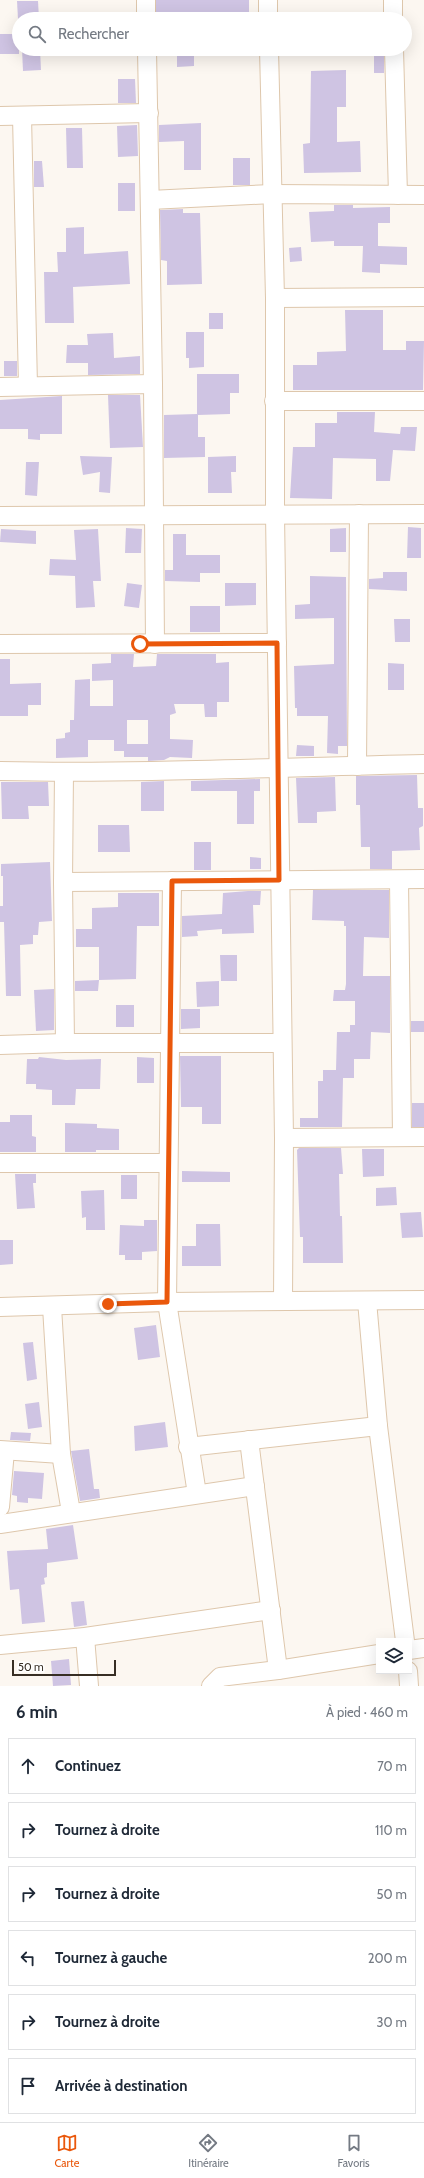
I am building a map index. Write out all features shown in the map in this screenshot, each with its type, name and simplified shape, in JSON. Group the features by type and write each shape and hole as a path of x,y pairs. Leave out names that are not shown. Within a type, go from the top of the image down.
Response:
{"street":[{"path":"146,0 146,12"},
{"path":"268,0 268,12"},
{"path":"393,0 393,12"},
{"path":"147,56 154,384 155,644"},
{"path":"269,56 275,298 275,514 280,769 279,880 284,1138 283,1302"},
{"path":"394,56 398,196"},
{"path":"0,116 149,114"},
{"path":"22,116 28,386"},
{"path":"150,200 272,194 424,195"},
{"path":"275,298 424,297"},
{"path":"0,387 154,384"},
{"path":"274,401 424,401"},
{"path":"357,766 359,514"},
{"path":"0,516 424,514"},
{"path":"0,644 277,643"},
{"path":"0,770 64,772 280,769 424,764"},
{"path":"64,772 63,882 65,1043"},
{"path":"63,882 424,879"},
{"path":"399,880 402,1137"},
{"path":"172,881 167,1302 188,1447 197,1494"},
{"path":"0,1045 169,1042 282,1043"},
{"path":"284,1138 424,1137"},
{"path":"0,1163 168,1163"},
{"path":"0,1307 167,1302 424,1300"},
{"path":"367,1301 378,1426 405,1638"},
{"path":"52,1306 62,1454 71,1512"},
{"path":"188,1447 378,1426"},
{"path":"248,1440 278,1670"},
{"path":"0,1507 3,1450 62,1454"},
{"path":"0,1524 71,1512 255,1486"},
{"path":"0,1645 86,1637 271,1610"},
{"path":"86,1637 89,1686"},
{"path":"412,1650 424,1648"},
{"path":"211,1686 220,1677 278,1670 376,1654"},
{"path":"408,1674 409,1686"}],"building":[{"path":"156,0 249,0 249,12 156,12"},
{"path":"17,1 38,1 39,12 18,12"},
{"path":"0,34 12,34 12,54 0,54"},
{"path":"22,56 40,56 41,70 23,71"},
{"path":"177,56 194,56 194,66 177,67"},
{"path":"374,56 384,56 384,73 374,73"},
{"path":"346,70 346,107 337,107 337,142 360,141 361,172 304,173 303,144 310,143 311,71"},
{"path":"118,79 135,79 136,103 118,103"},
{"path":"201,123 201,170 184,170 184,141 159,142 159,125"},
{"path":"137,125 138,156 118,157 117,126"},
{"path":"66,128 82,128 83,168 67,168"},
{"path":"233,158 250,158 250,185 233,185"},
{"path":"34,161 42,161 44,187 34,187"},
{"path":"118,183 135,183 135,211 118,211"},
{"path":"334,205 353,205 353,208 390,207 390,223 378,223 378,246 407,247 407,265 380,264 380,273 362,272 363,246 334,246 334,241 311,242 309,212 334,211"},
{"path":"183,209 183,213 200,213 202,284 167,285 167,261 161,260 160,210"},
{"path":"84,227 84,254 128,251 130,284 73,287 74,323 45,323 44,272 58,272 57,252 66,252 66,228"},
{"path":"301,247 302,261 290,262 289,248"},
{"path":"345,310 383,310 383,350 406,350 406,341 424,341 423,390 293,390 293,365 317,365 317,352 346,351"},
{"path":"209,313 223,313 223,329 209,329"},
{"path":"186,332 204,332 204,367 189,368 189,358 186,358"},
{"path":"113,333 114,358 140,356 140,374 88,375 88,363 66,363 67,345 88,345 87,334"},
{"path":"4,361 17,361 17,376 4,376"},
{"path":"197,374 239,374 239,393 230,393 230,414 198,415 198,437 205,437 205,457 164,458 164,415 197,414"},
{"path":"108,395 140,395 143,447 110,448"},
{"path":"62,396 62,434 40,434 40,440 28,439 28,429 0,429 0,400"},
{"path":"337,412 375,412 374,432 400,434 401,427 417,427 415,451 393,450 390,481 376,481 376,459 333,458 332,499 290,498 293,447 315,447 315,423 337,423"},
{"path":"80,456 112,457 110,493 99,492 100,472 83,475"},
{"path":"236,456 236,472 231,472 232,493 208,493 208,457"},
{"path":"26,462 39,462 37,496 25,495"},
{"path":"408,527 421,528 421,558 407,558"},
{"path":"126,528 142,529 141,553 125,553"},
{"path":"346,528 346,552 330,552 330,529"},
{"path":"1,529 36,531 36,544 0,542"},
{"path":"98,529 101,581 93,581 95,607 76,608 75,576 49,575 50,559 76,560 74,530"},
{"path":"173,534 186,534 186,555 220,555 220,573 200,573 200,582 165,581 165,570 173,570"},
{"path":"383,572 407,572 407,591 369,589 369,579 383,578"},
{"path":"310,576 346,577 347,746 338,746 338,754 327,753 328,716 297,716 297,708 295,708 294,666 334,664 334,618 295,619 295,605 310,604"},
{"path":"127,583 142,585 139,608 124,606"},
{"path":"225,583 256,583 256,605 225,606"},
{"path":"190,606 220,606 220,632 190,632"},
{"path":"394,619 410,619 410,642 395,642"},
{"path":"111,654 134,654 133,667 156,666 157,654 216,654 216,663 229,662 229,702 217,702 217,717 205,717 204,704 174,704 176,713 170,715 170,739 193,740 192,758 170,757 164,760 148,761 148,757 124,757 124,751 114,751 114,740 88,740 88,757 56,758 56,739 65,738 65,733 70,732 70,720 74,720 75,680 90,679 90,706 113,706 113,680 92,681 92,664 111,663","holes":["127,720 148,720 148,744 127,744"]},
{"path":"0,659 10,659 10,684 41,683 41,705 28,705 28,716 0,716"},
{"path":"388,663 404,664 404,690 388,690"},
{"path":"297,745 314,746 314,756 296,756"},
{"path":"417,775 418,808 423,808 423,826 419,828 420,850 392,851 392,869 370,869 370,847 361,847 360,805 356,805 356,776"},
{"path":"335,777 336,811 317,812 317,823 298,823 296,778"},
{"path":"260,779 260,791 254,791 254,824 237,824 237,791 191,791 191,781"},
{"path":"164,781 164,811 141,811 141,782"},
{"path":"1,782 48,782 49,806 28,806 29,819 2,819"},
{"path":"98,825 129,825 130,852 98,852"},
{"path":"194,842 211,842 211,870 194,870"},
{"path":"250,857 261,858 261,869 250,869"},
{"path":"50,862 52,921 39,922 38,935 33,935 33,944 20,945 21,996 6,996 4,922 0,922 0,906 3,906 3,876 1,876 1,864"},
{"path":"313,890 389,890 389,938 364,937 363,976 390,976 390,1033 371,1032 370,1059 354,1059 354,1078 343,1078 342,1127 300,1127 300,1118 318,1118 318,1081 323,1081 323,1070 336,1070 337,1032 350,1032 350,1025 355,1025 355,1001 333,1001 334,990 345,990 346,926 344,926 344,921 312,920"},
{"path":"261,891 260,905 253,905 254,933 222,934 222,929 197,931 198,936 182,937 182,916 222,914 223,893"},
{"path":"118,893 159,893 159,926 137,926 136,979 99,980 99,947 76,947 76,929 92,929 92,908 118,907"},
{"path":"220,955 237,955 237,981 221,981"},
{"path":"99,980 98,991 75,991 75,981"},
{"path":"219,981 219,1006 197,1007 196,982"},
{"path":"54,989 54,1030 36,1031 34,990"},
{"path":"116,1005 134,1005 134,1027 116,1027"},
{"path":"181,1009 200,1009 200,1028 181,1029"},
{"path":"411,1021 424,1021 424,1032 411,1032"},
{"path":"180,1056 221,1056 221,1124 202,1124 202,1107 181,1107"},
{"path":"39,1057 66,1060 101,1059 100,1089 76,1089 75,1105 52,1105 52,1090 36,1089 36,1084 26,1084 27,1059 38,1059"},
{"path":"137,1057 154,1058 154,1083 137,1083"},
{"path":"412,1103 424,1103 424,1127 412,1127"},
{"path":"10,1115 32,1115 32,1136 36,1137 36,1152 0,1152 0,1122 10,1122"},
{"path":"65,1123 97,1124 97,1128 119,1129 119,1150 65,1152"},
{"path":"299,1148 341,1148 343,1174 339,1174 343,1263 303,1263 303,1237 300,1237 297,1150"},
{"path":"362,1149 384,1149 384,1176 363,1177"},
{"path":"182,1171 230,1172 230,1182 182,1182"},
{"path":"15,1174 36,1174 36,1183 33,1183 35,1208 17,1209"},
{"path":"121,1175 137,1175 137,1199 121,1199"},
{"path":"396,1187 397,1205 376,1206 376,1188"},
{"path":"104,1190 105,1230 86,1230 86,1217 82,1218 81,1191"},
{"path":"421,1212 423,1237 402,1238 400,1213"},
{"path":"144,1220 157,1220 157,1251 142,1252 142,1260 125,1260 125,1255 119,1255 120,1225 144,1226"},
{"path":"196,1224 220,1224 221,1266 182,1266 182,1246 196,1246"},
{"path":"0,1240 13,1240 13,1264 0,1265"},
{"path":"156,1325 160,1357 138,1360 134,1328"},
{"path":"33,1342 37,1379 27,1381 23,1343"},
{"path":"39,1402 42,1427 28,1429 25,1404"},
{"path":"165,1422 168,1447 135,1451 134,1426"},
{"path":"11,1432 31,1433 30,1441 10,1440"},
{"path":"89,1449 94,1489 99,1489 100,1498 80,1501 71,1451"},
{"path":"14,1471 44,1473 42,1499 28,1498 28,1503 17,1502 17,1496 12,1495"},
{"path":"73,1525 78,1559 47,1563 47,1577 44,1578 45,1584 41,1585 45,1622 22,1624 19,1589 10,1590 7,1551 48,1549 46,1529"},
{"path":"84,1601 87,1625 74,1627 71,1602"},
{"path":"69,1659 71,1685 53,1686 51,1661"}],"route":[{"path":"108,1304 167,1302 172,881 279,880 280,769 277,643 140,644"}]}
